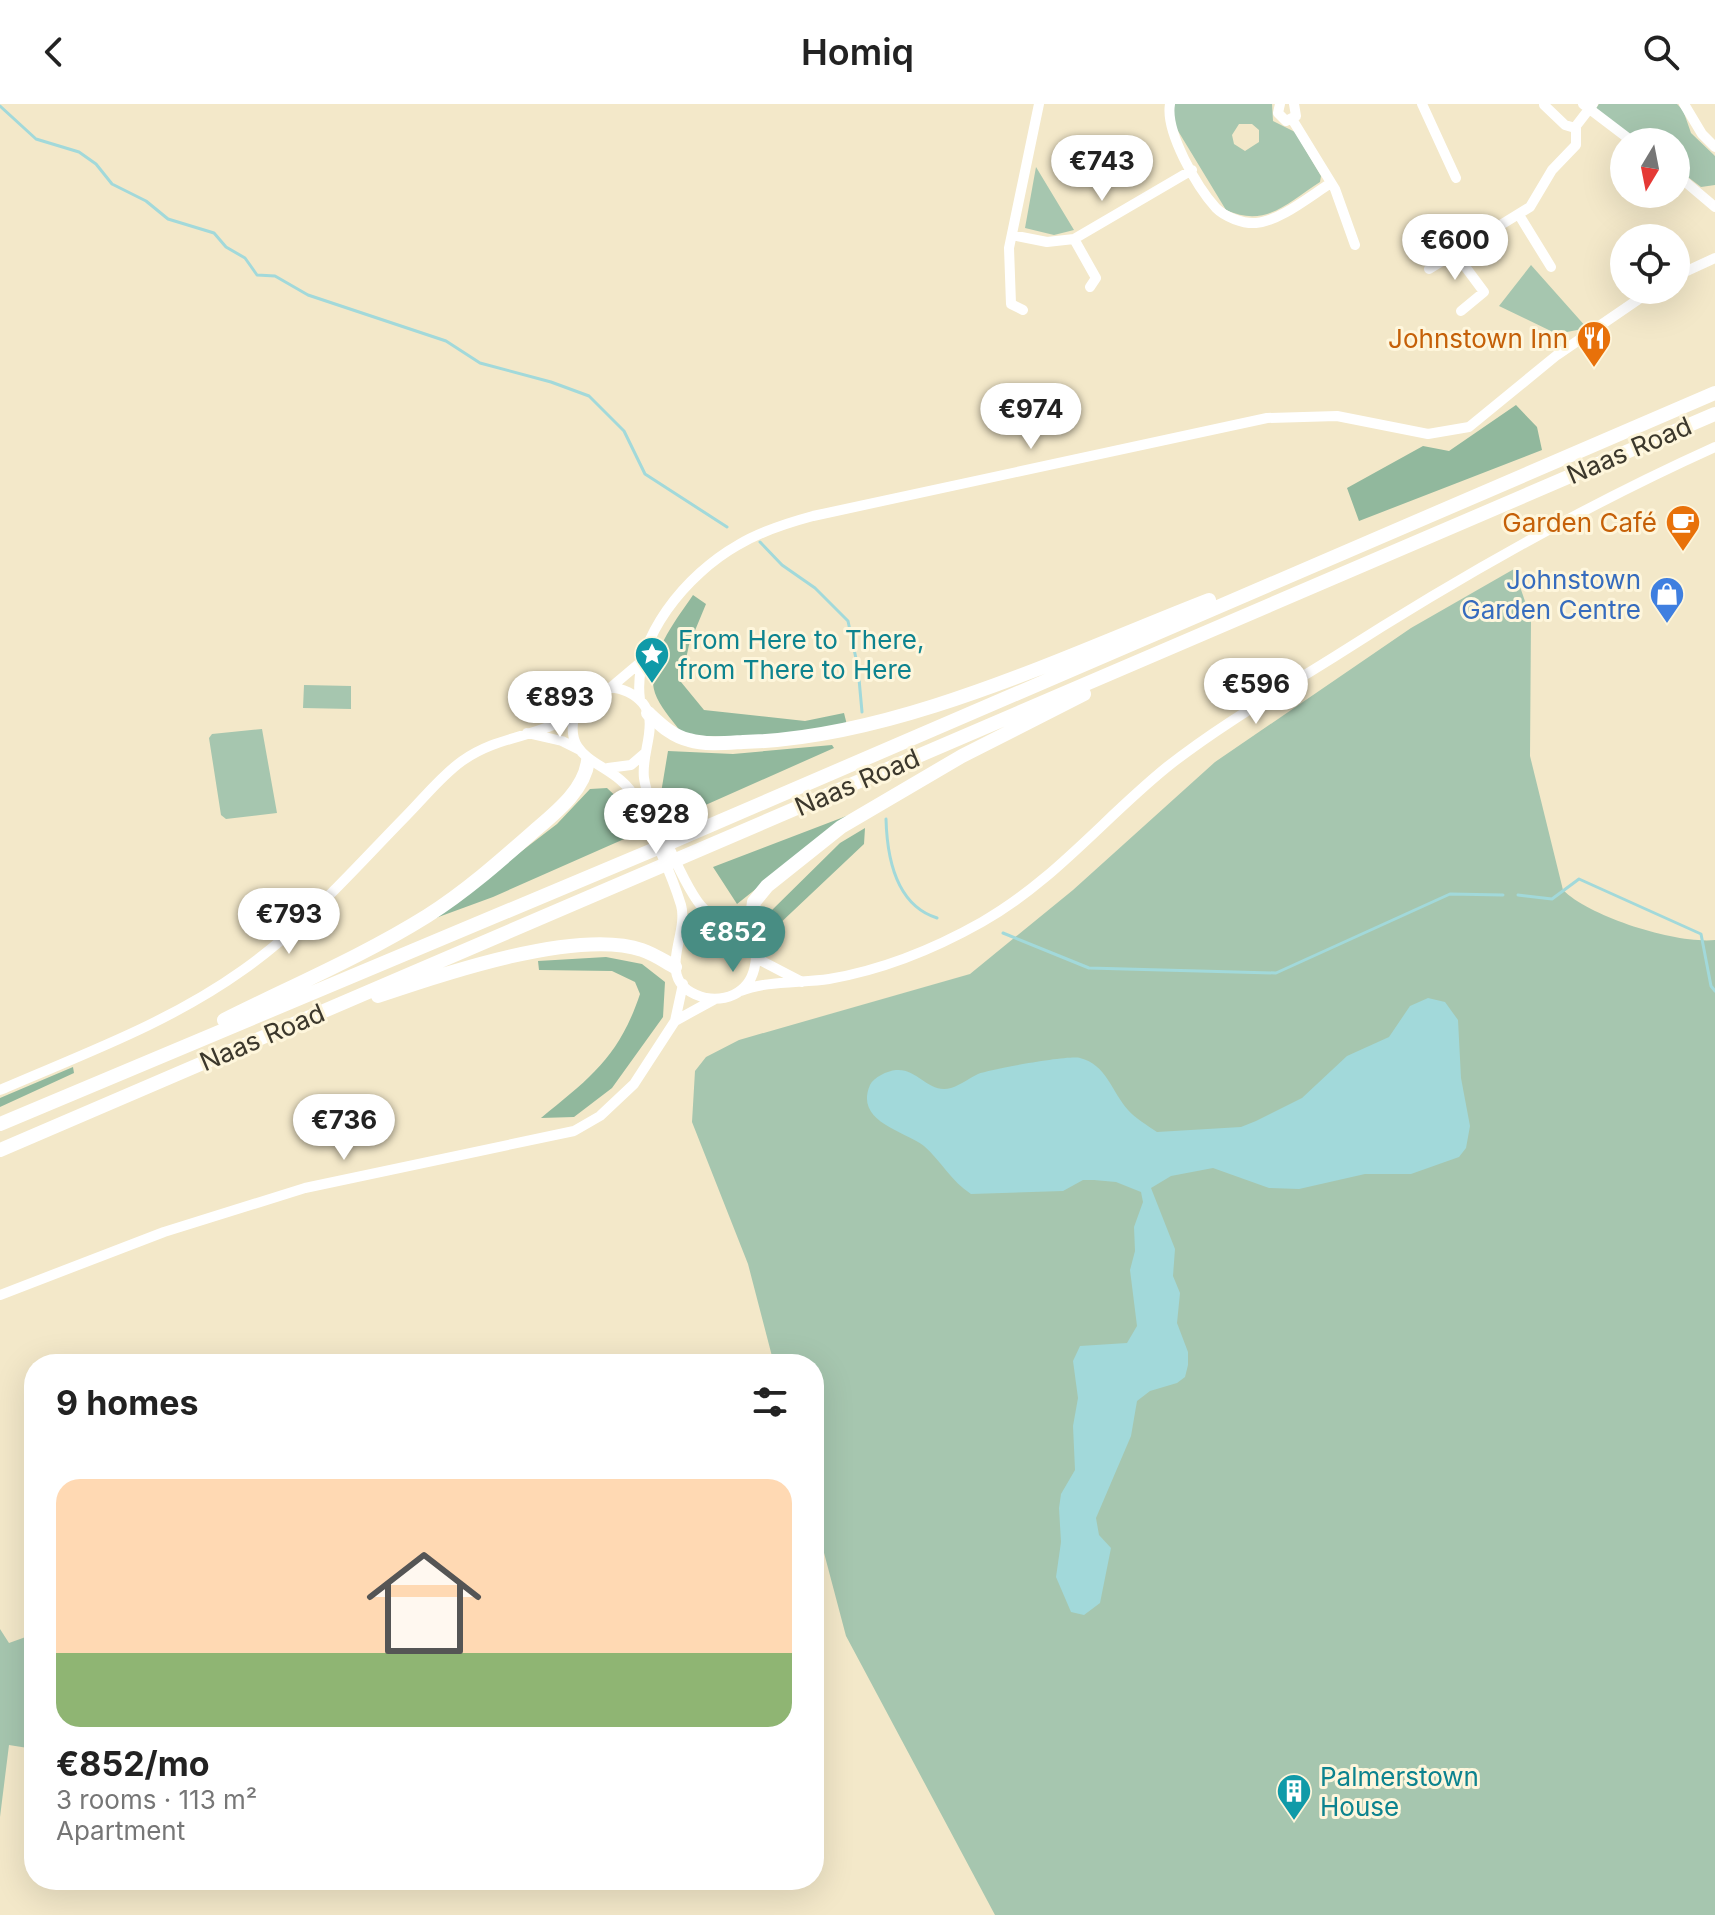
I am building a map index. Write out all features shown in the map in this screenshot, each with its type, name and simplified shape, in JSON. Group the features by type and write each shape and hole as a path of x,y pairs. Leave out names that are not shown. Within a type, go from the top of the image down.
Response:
{"highway":[{"name":"Naas Road","path":"0,1123 660,847 1715,393"},
{"name":"Naas Road","path":"0,1150 1715,414"},
{"path":"648,713 677,736 710,743 793,739 863,726 948,700 1266,578 1334,556"},
{"path":"749,937 754,902 767,886 841,827 887,798 1083,694 1343,574"},
{"path":"0,1123 215,1025 427,916 487,872 551,817 585,777 584,756"},
{"path":"162,1080 445,972 502,958 553,949 620,946 640,949 675,967"}],"street":[{"path":"1023,310 1011,304 1008,270 1012,235 1039,104"},
{"path":"1170,104 1169,126 1216,208 1228,217 1254,223 1267,221 1331,183"},
{"path":"1280,104 1279,117 1292,119 1331,183 1355,245"},
{"path":"1422,104 1456,178"},
{"path":"1684,104 1702,134 1715,147"},
{"path":"1292,119 1297,113 1296,105"},
{"path":"1544,105 1565,125 1575,128"},
{"path":"1429,269 1519,215 1537,200 1552,170 1576,145 1575,128 1589,106 1616,128"},
{"path":"1012,235 1047,242 1074,239 1192,170"},
{"path":"1690,186 1715,207"},
{"path":"1519,215 1551,267"},
{"path":"1074,239 1096,278 1090,287"},
{"path":"1455,253 1484,292 1461,311"},
{"path":"1690,270 1715,258"},
{"path":"610,688 642,661 669,610 691,582 723,554 763,532 813,516 1267,418 1325,415 1428,434 1453,433 1482,420 1557,355 1632,304"},
{"path":"675,1021 715,999 757,984 804,982 862,971 913,954 981,922 1046,879 1167,768 1235,718 1521,542 1627,487 1715,447"},
{"path":"640,700 642,661"},
{"path":"0,1090 149,1026 243,970 297,927 459,763 484,747 562,721 590,694 610,688 621,689 640,700 648,713 651,738 645,753 644,780 652,806 691,892 704,910 736,923 749,937 756,958 752,976 741,991"},
{"path":"576,710 572,731 584,756"},
{"path":"525,732 562,741 620,778 640,811 678,898 684,931"},
{"path":"603,768 623,768 645,753"},
{"path":"715,999 698,995 683,984 675,967 675,948 684,931 700,920 720,918"},
{"path":"756,958 804,982"},
{"path":"0,1295 164,1232 305,1188 574,1131 617,1103 634,1084 675,1021 683,984"}],"green space":[{"path":"1174,104 1272,104 1273,121 1295,132 1321,176 1320,182 1265,215 1240,215 1226,210 1172,121","holes":["1239,124 1252,124 1259,130 1259,142 1245,151 1234,144 1232,135"]},
{"path":"1599,104 1677,104 1683,110 1689,128 1621,128 1596,108"},
{"path":"1690,130 1715,156 1715,185 1701,187 1690,179"},
{"path":"1036,167 1074,230 1054,235 1025,228"},
{"path":"1531,265 1587,328 1557,334 1499,306"},
{"path":"1516,405 1537,427 1542,450 1359,521 1347,488 1423,446 1449,451"},
{"path":"1514,569 1531,619 1530,756 1563,890 1593,910 1634,927 1679,938 1715,940 1715,1915 995,1915 846,1636 824,1553 824,1354 771,1354 748,1264 692,1122 695,1071 706,1057 739,1040 970,974 1073,890 1215,762 1411,628"},
{"path":"693,595 706,604 689,645 681,682 704,710 805,721 844,713 847,725 751,738 683,735 657,698 653,672 662,644"},
{"path":"304,685 351,686 351,709 303,708"},
{"path":"262,729 277,813 226,819 221,815 209,738 212,734"},
{"path":"832,745 834,748 674,819 661,793 668,751 733,754"},
{"path":"607,788 625,805 640,832 493,897 433,919 557,824 590,789"},
{"path":"849,815 737,904 713,867"},
{"path":"865,828 864,844 775,928 769,913 840,843"},
{"path":"606,957 642,964 665,982 663,1017 612,1088 574,1117 541,1118 601,1065 623,1034 640,994 635,982 612,971 539,970 538,961"},
{"path":"73,1067 74,1073 0,1107 0,1098"},
{"path":"0,1629 9,1643 24,1638 24,1747 9,1745 0,1817"}],"water":[{"path":"1428,998 1445,1002 1458,1020 1461,1078 1470,1126 1466,1148 1459,1157 1411,1174 1365,1174 1299,1189 1269,1188 1213,1168 1171,1176 1151,1188 1175,1249 1173,1276 1180,1293 1177,1323 1188,1352 1188,1365 1185,1377 1177,1383 1150,1391 1137,1401 1131,1436 1096,1518 1099,1535 1111,1548 1100,1603 1084,1615 1071,1612 1056,1577 1061,1542 1061,1494 1075,1470 1073,1426 1078,1398 1073,1361 1080,1346 1127,1343 1137,1326 1130,1270 1135,1251 1134,1227 1143,1202 1141,1192 1116,1182 1083,1180 1063,1191 971,1194 924,1146 875,1117 867,1098 870,1085 881,1075 904,1070 936,1087 951,1088 986,1072 1046,1060 1080,1058 1096,1066 1128,1110 1157,1132 1241,1127 1302,1098 1347,1056 1389,1037 1410,1006"}],"waterway":[{"path":"0,106 36,139 79,152 96,164 112,184 146,201 168,219 214,233 226,247 245,258 257,275 275,276 308,295 446,341 480,363 589,396 624,431 645,474 727,527"},
{"path":"760,542 782,565 815,588 848,621 858,668 862,712"},
{"path":"886,819 896,878 912,902 923,912 937,918"},
{"path":"1518,895 1552,899 1579,879 1701,934 1711,986 1715,991"},
{"path":"1003,933 1089,968 1276,973 1450,894 1503,895"}],"place":[{"name":"Johnstown Inn","path":"1594,369"},
{"name":"Garden Café","path":"1683,553"},
{"name":"Johnstown Garden Centre","path":"1667,625"},
{"name":"From Here to There, from There to Here","path":"652,685"},
{"name":"Palmerstown House","path":"1294,1822"}]}
